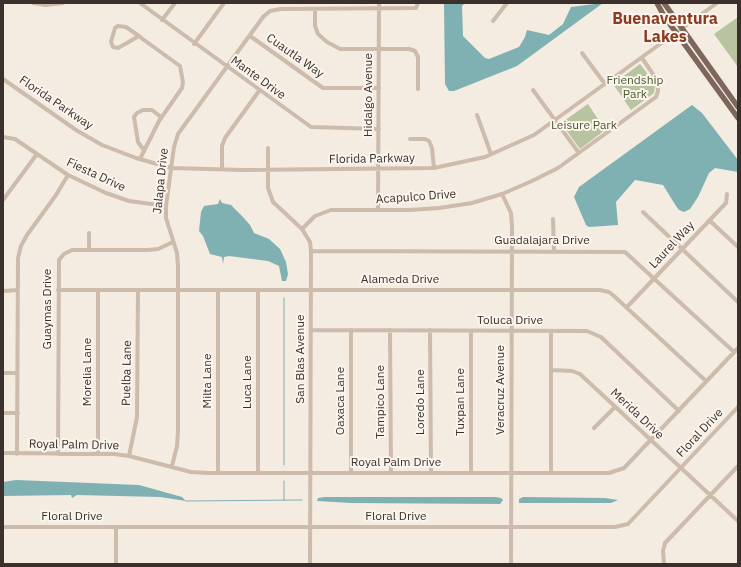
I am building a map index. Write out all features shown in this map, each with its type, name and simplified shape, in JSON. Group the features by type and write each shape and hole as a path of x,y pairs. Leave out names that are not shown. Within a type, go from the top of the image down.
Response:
{"main road":[{"path":"657,3 738,107"},
{"path":"664,3 678,31 738,118"}],"street":[{"path":"33,3 37,5 63,3"},
{"name":"Mante Drive","path":"140,3 227,68 311,127 379,129"},
{"path":"162,20 175,3"},
{"path":"194,44 224,3"},
{"name":"Hidalgo Avenue","path":"378,210 379,3"},
{"name":"Jalapa Drive","path":"172,466 177,446 178,432 178,290 177,253 166,218 166,206 171,168 178,134 270,11 280,9 416,8 418,3"},
{"path":"493,21 507,3"},
{"name":"Florida Parkway","path":"3,79 82,134 102,145 140,159 171,168 379,170 434,168 460,164 491,154 534,135 715,4"},
{"path":"315,9 315,26 318,34 327,42 340,49 409,49 416,51 418,57 418,89"},
{"path":"139,36 118,48 113,47 111,42 112,33 118,26 126,27 139,36 182,69 182,88 161,117 143,149 140,159"},
{"name":"Cuautla Way","path":"250,36 323,88 379,88"},
{"path":"582,53 605,84"},
{"name":"Acapulco Drive","path":"302,229 315,216 331,210 439,208 472,202 502,194 532,182 579,153 656,97 658,91 657,80 642,58"},
{"path":"533,90 579,153"},
{"path":"222,169 222,146 225,138 259,91"},
{"path":"143,149 138,142 134,117 137,113 143,110 152,110 161,117"},
{"path":"477,115 491,154"},
{"name":"Fiesta Drive","path":"3,137 15,138 68,175 106,193 129,201 166,206"},
{"path":"410,138 424,139 429,142 432,148 434,168"},
{"name":"San Blas Avenue","path":"268,148 268,188 273,202 302,229 310,242 311,251 310,564"},
{"path":"3,200 37,154"},
{"path":"17,454 18,258 21,246 27,235 56,195 68,175"},
{"name":"Veracruz Avenue","path":"502,194 510,213 512,251 511,564"},
{"name":"Laurel Way","path":"627,307 726,203 727,194"},
{"path":"643,212 738,302"},
{"path":"552,219 554,251"},
{"path":"709,220 738,247"},
{"path":"89,233 89,250"},
{"name":"Guaymas Drive","path":"58,454 59,260 64,254 72,250 147,250 158,249 174,242"},
{"name":"Guadalajara Drive","path":"311,251 625,252 734,352"},
{"path":"3,291 18,290"},
{"name":"Alameda Drive","path":"58,290 600,290 609,292 627,307 706,382"},
{"name":"Morelia Lane","path":"98,290 98,454"},
{"name":"Puelba Lane","path":"129,456 137,417 138,290"},
{"name":"Milta Lane","path":"218,290 218,473"},
{"name":"Luca Lane","path":"258,290 258,473"},
{"name":"Toluca Drive","path":"311,330 587,331 594,333 679,411"},
{"name":"Oaxaca Lane","path":"351,330 351,473"},
{"name":"Tampico Lane","path":"390,330 391,473"},
{"name":"Loredo Lane","path":"430,330 431,473"},
{"name":"Tuxpan Lane","path":"471,331 471,473"},
{"path":"551,331 551,473"},
{"name":"Royal Palm Drive","path":"3,453 98,454 129,456 191,472 218,473 609,472 624,468 738,348"},
{"name":"Merida Drive","path":"551,370 572,371 580,374 738,521"},
{"path":"3,373 17,372"},
{"path":"594,428 615,407"},
{"name":"Floral Drive","path":"3,527 615,527 628,524 738,407"},
{"path":"3,413 18,413"},
{"path":"664,564 663,550 665,543 738,467"},
{"path":"116,527 116,564"}],"green space":[{"path":"738,17 738,67 714,34"},
{"name":"Friendship Park","path":"640,64 655,84 654,93 631,110 613,84"},
{"name":"Leisure Park","path":"588,104 605,130 580,149 561,123"}],"water":[{"path":"444,3 465,3 462,6 463,36 485,58 489,59 519,47 527,30 549,35 563,24 571,7 603,3 517,66 454,91 449,91 445,84"},
{"path":"692,105 702,113 738,160 738,172 715,168 709,173 698,197 690,209 684,212 679,210 663,185 635,180 616,202 618,225 589,227 586,225 574,197 579,187"},
{"path":"220,199 222,203 231,205 242,216 250,225 254,233 269,239 280,249 286,262 288,274 286,281 282,281 279,266 268,261 229,256 224,257 223,264 222,257 210,254 203,236 199,231 201,212 204,206 218,204"},
{"path":"16,480 139,485 182,497 186,501 160,497 77,495 72,498 71,495 3,496 3,482"},
{"path":"495,497 503,500 500,504 351,503 317,501 318,498"},
{"path":"523,497 605,498 618,500 611,503 519,503 519,499"}],"waterway":[{"path":"284,298 284,465"},
{"path":"284,481 284,500"},
{"path":"186,501 302,500"}],"district":[{"name":"Buenaventura Lakes","path":"665,28"}]}
